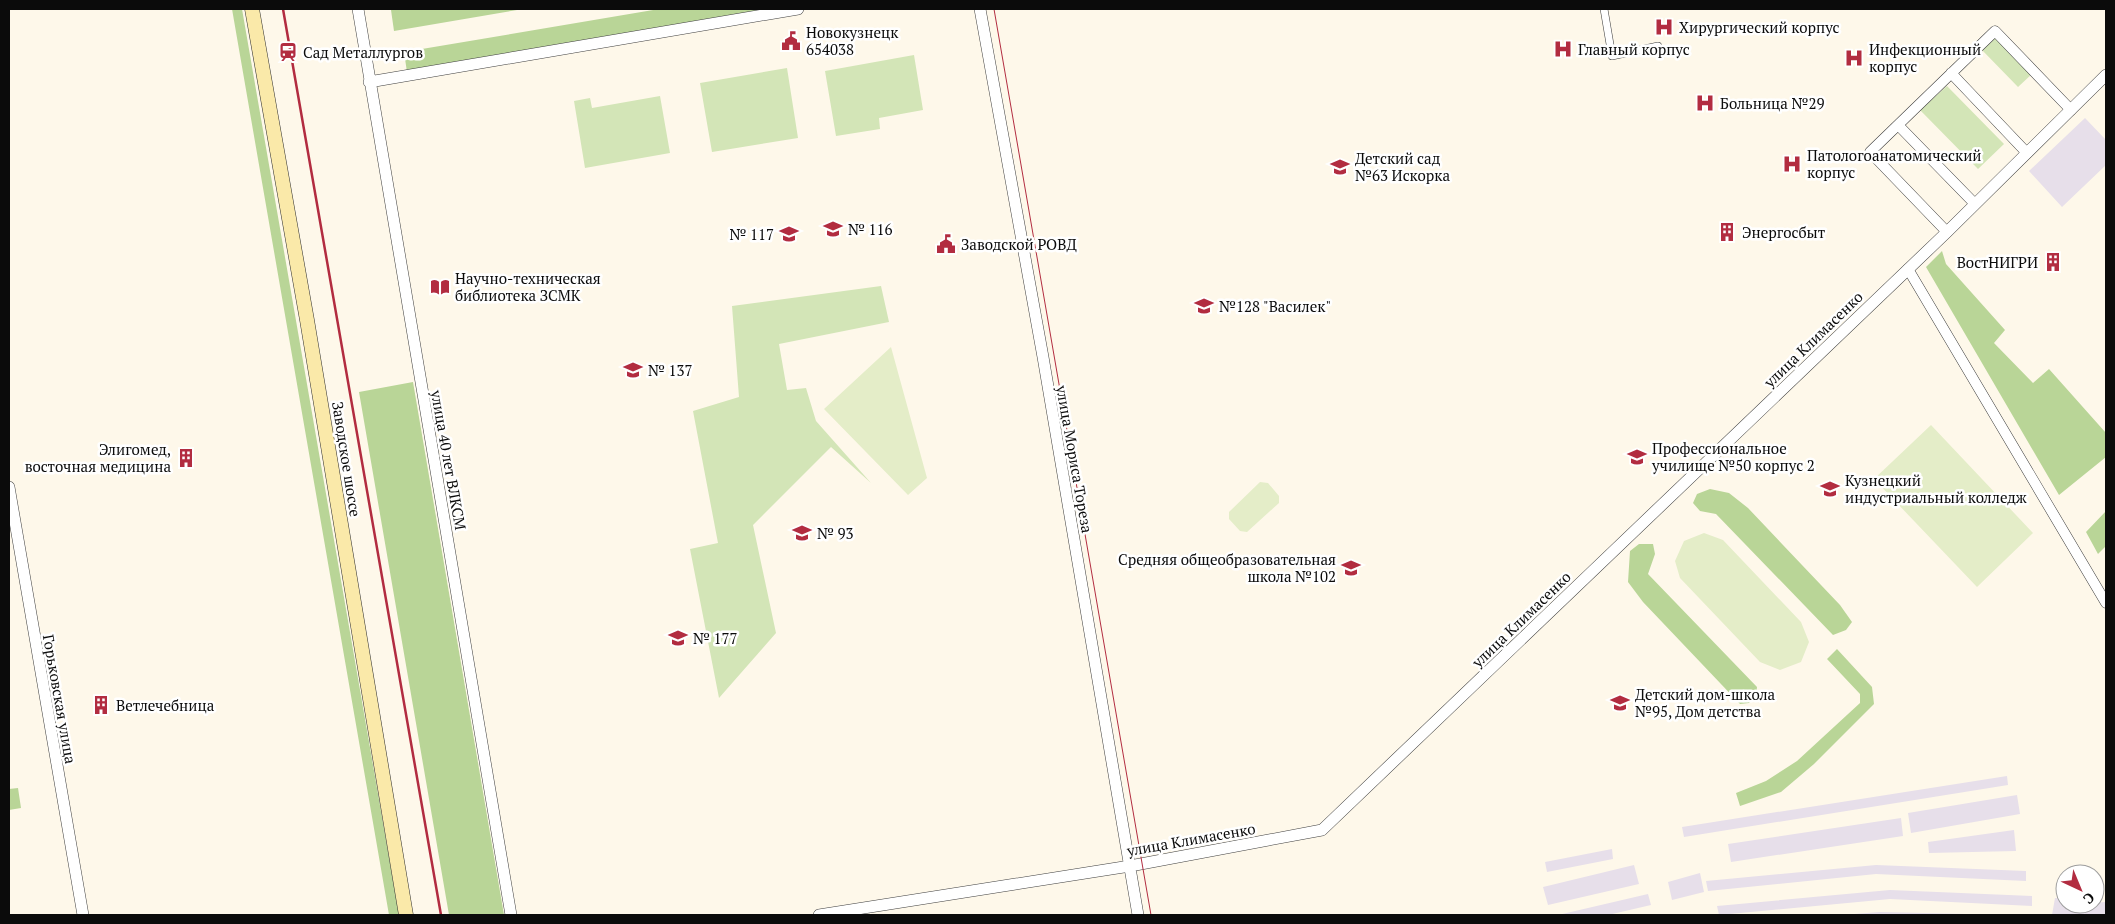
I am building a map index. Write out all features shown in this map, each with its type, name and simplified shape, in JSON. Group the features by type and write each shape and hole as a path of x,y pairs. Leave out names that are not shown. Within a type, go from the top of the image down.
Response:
{"main road":[{"name":"Заводское шоссе","path":"252,9 306,311 406,915"}],"street":[{"name":"улица 40 лет ВЛКСМ","path":"358,9 511,915"},
{"path":"369,82 798,9"},
{"name":"улица Мориса Тореза","path":"980,9 1043,357 1138,915"},
{"path":"1604,9 1612,56 1658,46"},
{"path":"1947,232 1870,152 1994,32 2071,110"},
{"path":"1951,74 2027,153"},
{"name":"улица Климасенко","path":"819,915 1130,866 1322,830 1947,232 2106,75"},
{"path":"1898,125 1975,204"},
{"path":"1908,269 2106,603"},
{"name":"Горьковская улица","path":"9,487 83,915"}],"shaded area":[{"path":"2085,118 2106,140 2106,165 2062,207 2029,171"},
{"path":"2007,776 2008,785 1684,837 1682,827"},
{"path":"2017,795 2020,814 1911,833 1908,813"},
{"path":"1901,818 1903,836 1731,862 1728,844"},
{"path":"2014,830 2016,851 1929,853 1928,842"},
{"path":"1612,849 1613,859 1547,872 1545,862"},
{"path":"1634,865 1639,884 1548,905 1543,887"},
{"path":"1876,865 2026,871 2026,881 1876,874 1708,891 1706,881"},
{"path":"1700,873 1704,892 1672,900 1668,882"},
{"path":"1890,890 2032,896 2032,906 1890,899 1719,915 1717,906"},
{"path":"1648,894 1651,905 1608,915 1558,915"},
{"path":"2055,898 2055,914 2105,914 2106,902 2106,915 2052,915"},
{"path":"1880,912 2010,915 1841,915"}],"green space":[{"path":"232,9 242,9 399,915 389,915"},
{"path":"523,9 394,31 391,10"},
{"path":"659,9 781,9 407,72 404,52"},
{"path":"1996,37 2032,74 2018,87 1982,50"},
{"path":"914,55 923,110 879,118 880,129 836,136 825,71"},
{"path":"787,68 798,138 712,152 700,83"},
{"path":"1947,86 2004,144 1978,169 1920,110"},
{"path":"660,96 670,153 585,168 574,101 590,98 592,108"},
{"path":"1942,251 1946,264 2005,330 1994,343 2033,383 2049,369 2106,433 2106,457 2059,495 1926,267"},
{"path":"881,286 889,322 779,344 787,390 806,388 816,421 871,483 831,447 753,525 776,633 719,698 690,549 718,543 693,411 739,397 732,306"},
{"path":"891,347 927,478 908,495 824,409"},
{"path":"413,382 504,915 449,915 359,392"},
{"path":"1931,425 2033,533 1977,587 1874,479"},
{"path":"1260,482 1268,483 1279,496 1279,503 1247,532 1240,531 1229,519 1229,512"},
{"path":"1710,489 1729,493 1748,508 1840,605 1852,622 1846,630 1833,635 1716,514 1700,511 1693,503 1697,494"},
{"path":"2106,511 2106,546 2098,554 2086,532"},
{"path":"1704,533 1723,540 1801,622 1809,642 1801,662 1780,670 1760,662 1680,578 1675,561 1684,541"},
{"path":"1639,544 1653,544 1655,554 1648,574 1757,687 1756,697 1749,703 1740,704 1643,602 1628,582 1630,551"},
{"path":"1837,649 1872,687 1874,704 1814,764 1781,792 1740,806 1736,793 1766,781 1797,761 1860,703 1860,694 1827,659"},
{"path":"18,788 21,808 9,810 9,789"}],"tram line":[{"path":"994,9 1151,915"}],"railway":[{"path":"283,9 441,915"}],"place":[{"name":"Хирургический корпус","path":"1664,27"},
{"name":"Новокузнецк 654038","path":"791,41"},
{"name":"Главный корпус","path":"1563,49"},
{"name":"Сад Металлургов","path":"288,52"},
{"name":"Инфекционный корпус","path":"1854,58"},
{"name":"Больница №29","path":"1705,103"},
{"name":"Патологоанатомический корпус","path":"1792,164"},
{"name":"Детский сад №63 Искорка","path":"1340,167"},
{"name":"№ 116","path":"833,229"},
{"name":"Энергосбыт","path":"1727,232"},
{"name":"№ 117","path":"789,234"},
{"name":"Заводской РОВД","path":"946,244"},
{"name":"ВостНИГРИ","path":"2053,262"},
{"name":"Научно-техническая библиотека ЗСМК","path":"440,287"},
{"name":"№128 \"Василек\"","path":"1204,306"},
{"name":"№ 137","path":"633,370"},
{"name":"Профессиональное училище №50 корпус 2","path":"1637,457"},
{"name":"Элигомед, восточная медицина","path":"186,458"},
{"name":"Кузнецкий индустриальный колледж","path":"1830,489"},
{"name":"№ 93","path":"802,533"},
{"name":"Средняя общеобразовательная школа №102","path":"1351,568"},
{"name":"№ 177","path":"678,638"},
{"name":"Детский дом-школа №95, Дом детства","path":"1620,703"},
{"name":"Ветлечебница","path":"101,705"}]}
